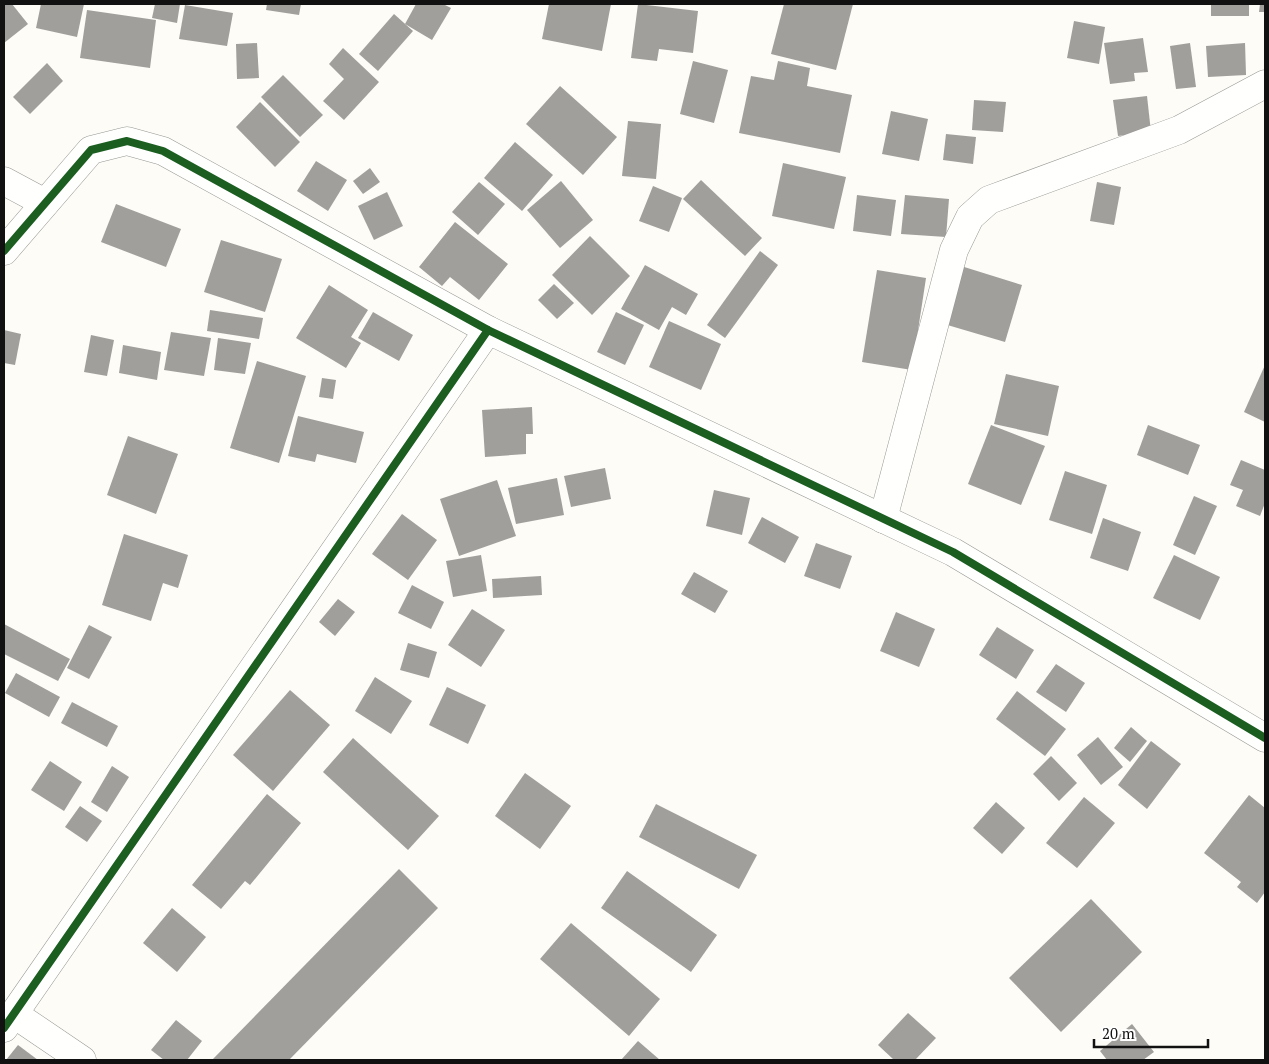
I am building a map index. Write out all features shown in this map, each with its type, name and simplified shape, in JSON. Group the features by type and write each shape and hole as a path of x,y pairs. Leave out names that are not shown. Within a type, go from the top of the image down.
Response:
{"street":[{"path":"883,519 954,250 970,217 989,200 1179,130 1265,84"},
{"path":"4,251 91,150 127,141 163,151 488,330 954,552 1265,738"},
{"path":"4,181 45,203"},
{"path":"82,1060 9,1021 488,330"}],"building":[{"path":"4,4 12,4 28,24 4,43"},
{"path":"41,4 84,4 77,37 36,28"},
{"path":"155,4 180,4 177,23 152,18"},
{"path":"267,4 301,4 299,15 266,10"},
{"path":"416,4 443,4 451,8 432,40 405,24"},
{"path":"549,4 611,4 602,51 542,39"},
{"path":"638,4 698,11 693,53 659,49 657,61 631,58"},
{"path":"784,4 853,4 836,70 771,54"},
{"path":"1211,4 1249,4 1249,16 1211,16"},
{"path":"1260,4 1265,4 1265,12 1259,12"},
{"path":"185,5 233,13 227,46 179,39"},
{"path":"87,10 156,20 150,68 80,58"},
{"path":"394,14 413,31 378,71 359,54"},
{"path":"1074,21 1105,27 1099,64 1067,58"},
{"path":"1143,38 1148,72 1134,73 1135,81 1110,84 1104,43"},
{"path":"257,43 259,78 237,79 236,44"},
{"path":"1190,43 1196,87 1176,89 1170,46"},
{"path":"1245,43 1246,75 1208,77 1206,46"},
{"path":"343,48 379,82 344,120 323,101 344,79 329,64"},
{"path":"693,61 728,70 714,123 680,114"},
{"path":"778,61 810,68 807,86 852,95 840,153 739,133 751,76 774,80"},
{"path":"47,63 63,81 30,114 13,97"},
{"path":"283,75 323,115 300,137 261,97"},
{"path":"560,86 617,137 583,175 526,124"},
{"path":"1147,96 1151,132 1118,136 1113,100"},
{"path":"974,100 1006,102 1003,132 972,130"},
{"path":"260,102 300,142 275,167 236,127"},
{"path":"891,111 928,119 919,161 882,154"},
{"path":"628,121 661,124 656,179 622,176"},
{"path":"946,134 976,137 973,164 943,160"},
{"path":"515,142 553,175 522,211 484,178"},
{"path":"316,161 347,180 328,211 297,191"},
{"path":"783,163 846,177 834,229 772,216"},
{"path":"370,168 380,182 363,194 353,181"},
{"path":"701,180 762,238 745,256 683,199"},
{"path":"561,181 593,220 560,248 527,210"},
{"path":"479,182 505,204 478,235 452,212"},
{"path":"1097,182 1121,187 1114,225 1090,221"},
{"path":"653,186 682,198 669,232 639,221"},
{"path":"387,192 403,226 374,240 358,206"},
{"path":"857,195 896,200 891,236 853,231"},
{"path":"905,195 949,199 946,237 901,234"},
{"path":"116,204 181,229 166,267 101,242"},
{"path":"455,222 508,264 479,300 450,277 442,286 419,267"},
{"path":"590,236 630,276 592,315 552,275"},
{"path":"221,240 282,259 265,312 204,292"},
{"path":"760,251 778,265 725,338 707,325"},
{"path":"645,265 698,294 686,315 672,307 659,330 621,309"},
{"path":"961,266 1022,285 1005,342 944,324"},
{"path":"877,270 926,278 912,370 862,362"},
{"path":"554,284 574,303 557,319 538,300"},
{"path":"329,285 368,310 351,337 361,343 346,368 296,338"},
{"path":"210,310 263,318 259,339 207,331"},
{"path":"373,312 413,335 399,361 358,338"},
{"path":"616,312 644,325 625,365 597,352"},
{"path":"669,321 721,344 701,390 649,367"},
{"path":"4,330 21,334 15,365 4,363"},
{"path":"171,332 211,338 204,376 164,370"},
{"path":"91,335 114,340 107,376 84,372"},
{"path":"218,338 251,343 245,374 214,370"},
{"path":"123,345 161,352 157,380 119,373"},
{"path":"257,361 306,376 279,463 230,448"},
{"path":"1265,365 1265,422 1244,412"},
{"path":"1006,374 1059,386 1048,436 994,424"},
{"path":"322,378 336,380 333,399 319,397"},
{"path":"532,407 533,434 526,434 526,454 485,457 482,410"},
{"path":"298,416 364,432 356,463 317,454 315,462 288,456"},
{"path":"991,425 1045,446 1021,505 968,484"},
{"path":"1148,425 1200,445 1188,475 1137,455"},
{"path":"128,436 178,454 156,514 107,495"},
{"path":"1241,460 1265,470 1265,503 1260,516 1236,506 1243,490 1230,485"},
{"path":"605,468 611,499 571,507 564,476"},
{"path":"1065,471 1107,485 1092,534 1049,520"},
{"path":"557,478 564,515 516,524 508,488"},
{"path":"497,480 516,536 459,556 440,499"},
{"path":"714,490 750,498 742,535 706,526"},
{"path":"1194,496 1217,506 1195,555 1173,545"},
{"path":"402,514 437,540 408,580 372,554"},
{"path":"762,517 799,537 785,563 748,543"},
{"path":"1103,518 1141,532 1128,571 1090,558"},
{"path":"124,534 188,555 178,588 163,583 151,621 102,605"},
{"path":"816,543 852,556 840,589 804,576"},
{"path":"481,555 487,591 453,597 446,561"},
{"path":"1174,555 1220,577 1200,620 1153,598"},
{"path":"694,572 728,591 715,613 681,594"},
{"path":"541,576 542,595 493,598 492,579"},
{"path":"412,585 444,602 431,629 398,613"},
{"path":"338,599 355,612 335,636 319,622"},
{"path":"472,609 505,630 481,667 448,645"},
{"path":"896,612 935,629 919,667 880,651"},
{"path":"4,624 70,659 58,681 4,654"},
{"path":"89,625 112,637 89,679 67,668"},
{"path":"997,627 1034,650 1016,679 979,655"},
{"path":"408,643 437,652 429,678 400,670"},
{"path":"1056,664 1085,683 1066,712 1036,692"},
{"path":"16,673 60,697 49,717 5,693"},
{"path":"375,677 412,701 391,734 355,711"},
{"path":"447,687 486,705 468,744 429,725"},
{"path":"290,690 330,725 273,791 233,755"},
{"path":"1017,691 1066,729 1045,756 996,719"},
{"path":"72,702 118,726 107,747 61,723"},
{"path":"1131,727 1147,741 1130,762 1114,748"},
{"path":"1098,737 1123,767 1101,785 1077,755"},
{"path":"353,738 439,816 408,850 323,772"},
{"path":"1151,741 1181,764 1147,809 1118,785"},
{"path":"1051,756 1077,783 1059,801 1033,774"},
{"path":"50,761 82,782 64,811 31,790"},
{"path":"112,766 129,777 107,812 91,802"},
{"path":"525,773 571,806 540,849 495,816"},
{"path":"267,794 301,823 250,885 245,881 221,909 192,885"},
{"path":"1249,795 1265,808 1265,892 1257,903 1237,887 1241,882 1204,853"},
{"path":"1084,797 1115,823 1077,868 1046,843"},
{"path":"996,802 1025,828 1002,854 973,828"},
{"path":"656,804 757,855 739,889 639,837"},
{"path":"80,806 102,821 87,842 65,827"},
{"path":"399,869 438,908 289,1060 212,1060"},
{"path":"627,871 717,935 691,972 601,908"},
{"path":"1091,899 1142,952 1061,1032 1009,978"},
{"path":"172,908 206,937 177,972 143,943"},
{"path":"571,923 660,999 629,1036 540,959"},
{"path":"908,1013 936,1038 915,1060 894,1060 878,1045"},
{"path":"176,1020 202,1041 187,1060 164,1060 151,1050"},
{"path":"1132,1024 1154,1052 1143,1060 1107,1060 1100,1051"},
{"path":"638,1041 660,1060 621,1060"},
{"path":"18,1045 38,1060 6,1060"}],"cycle path":[{"path":"4,251 91,150 127,141 163,151 488,330 953,552 1265,738"},
{"path":"4,1028 488,330"}]}
